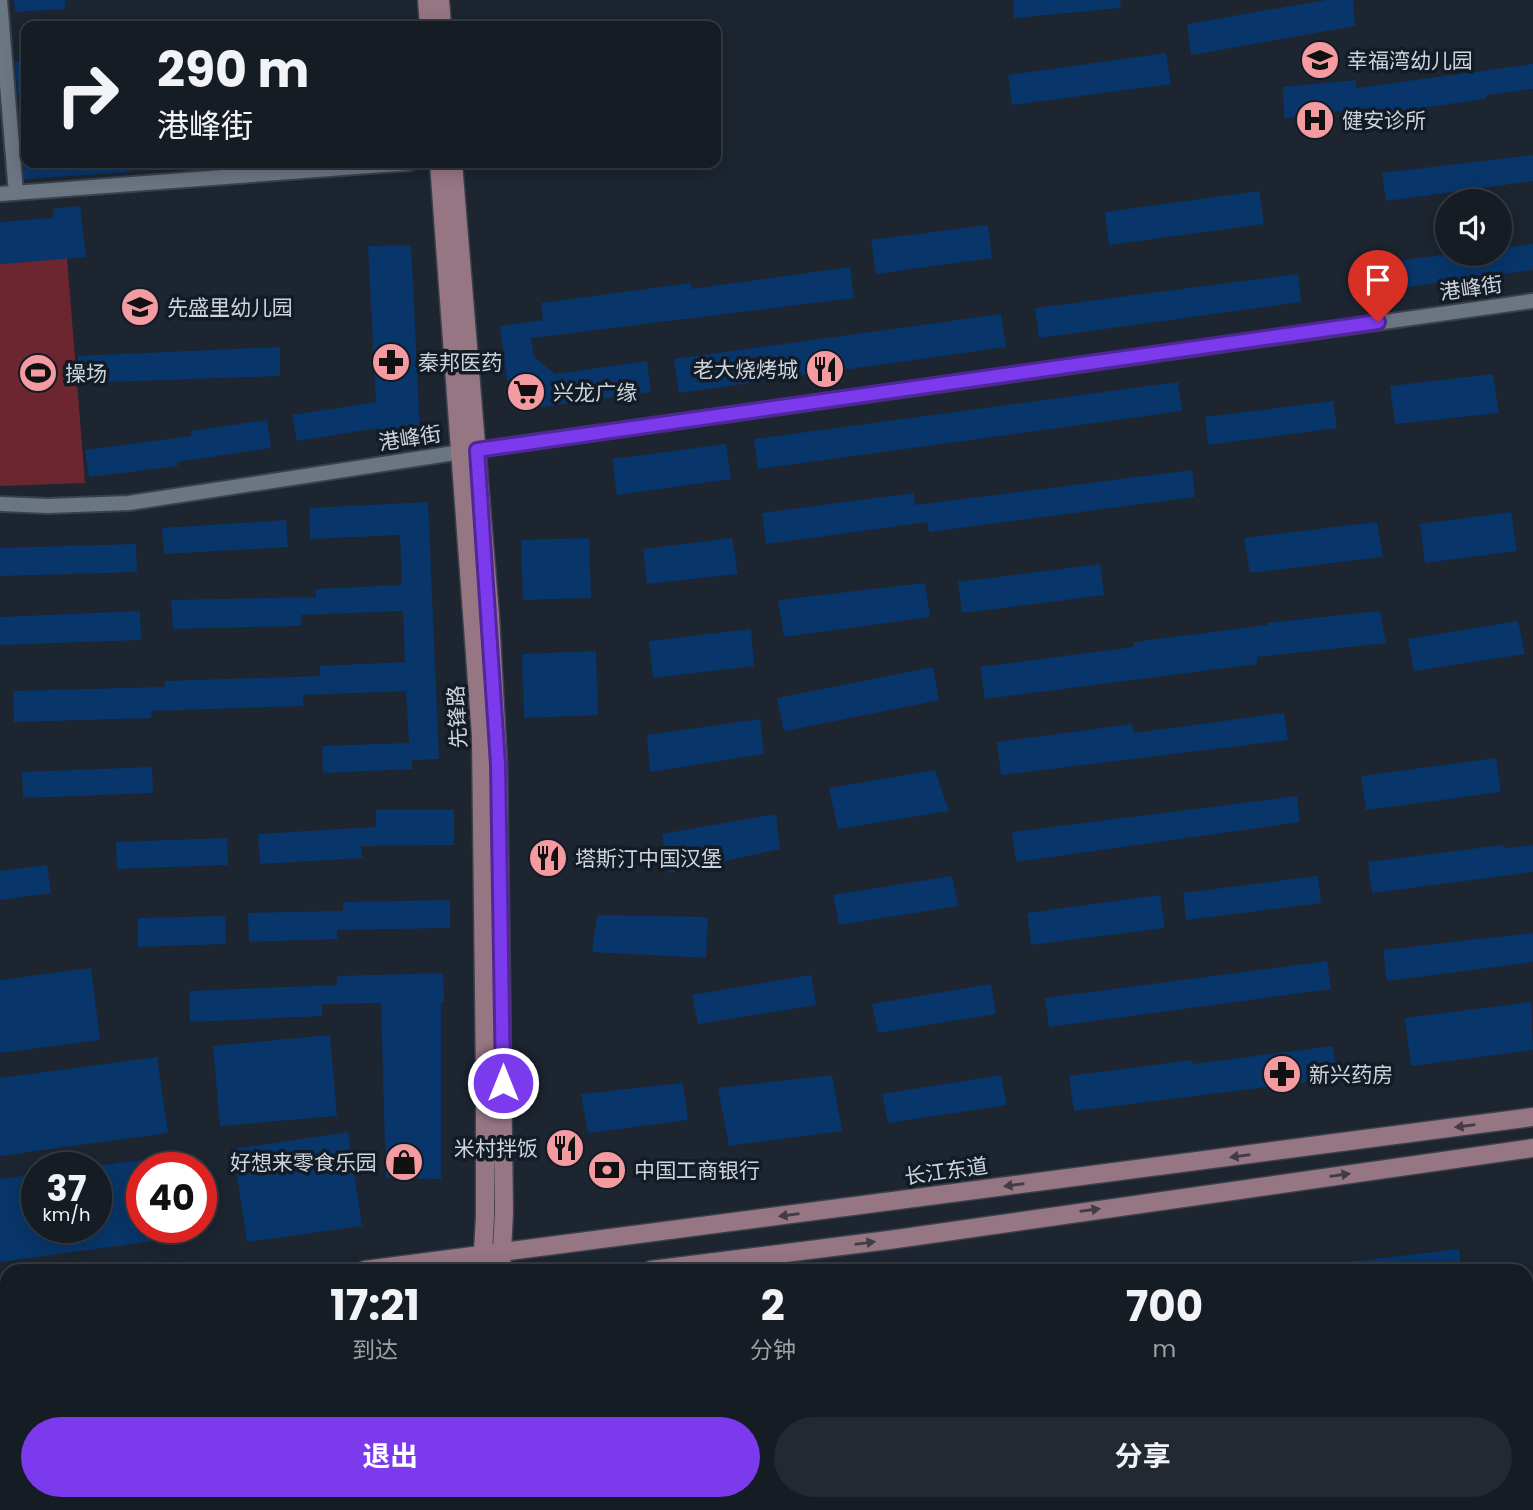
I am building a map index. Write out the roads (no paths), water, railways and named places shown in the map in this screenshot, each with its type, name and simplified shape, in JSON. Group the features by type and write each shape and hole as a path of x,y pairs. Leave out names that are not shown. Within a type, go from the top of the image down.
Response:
{"street":[{"path":"0,0 16,193"},
{"path":"427,0 429,21"},
{"path":"440,0 442,21"},
{"path":"0,194 344,168"},
{"name":"先锋路","path":"440,168 469,451 483,803 485,1216 482,1263"},
{"path":"453,168 469,451 498,764 504,1199 501,1262"},
{"name":"港峰街","path":"0,504 48,506 129,503 469,451 1533,301"},
{"name":"长江东道","path":"482,1263 1533,1117"},
{"path":"699,1264 889,1240 1533,1148"}],"place":[{"name":"幸福湾幼儿园","path":"1320,60"},
{"name":"健安诊所","path":"1315,120"},
{"name":"先盛里幼儿园","path":"140,307"},
{"name":"秦邦医药","path":"391,362"},
{"name":"老大烧烤城","path":"825,369"},
{"name":"操场","path":"38,373"},
{"name":"兴龙广缘","path":"526,392"},
{"name":"塔斯汀中国汉堡","path":"548,858"},
{"name":"新兴药房","path":"1282,1074"},
{"name":"米村拌饭","path":"565,1148"},
{"name":"好想来零食乐园","path":"404,1162"},
{"name":"中国工商银行","path":"607,1170"}]}
